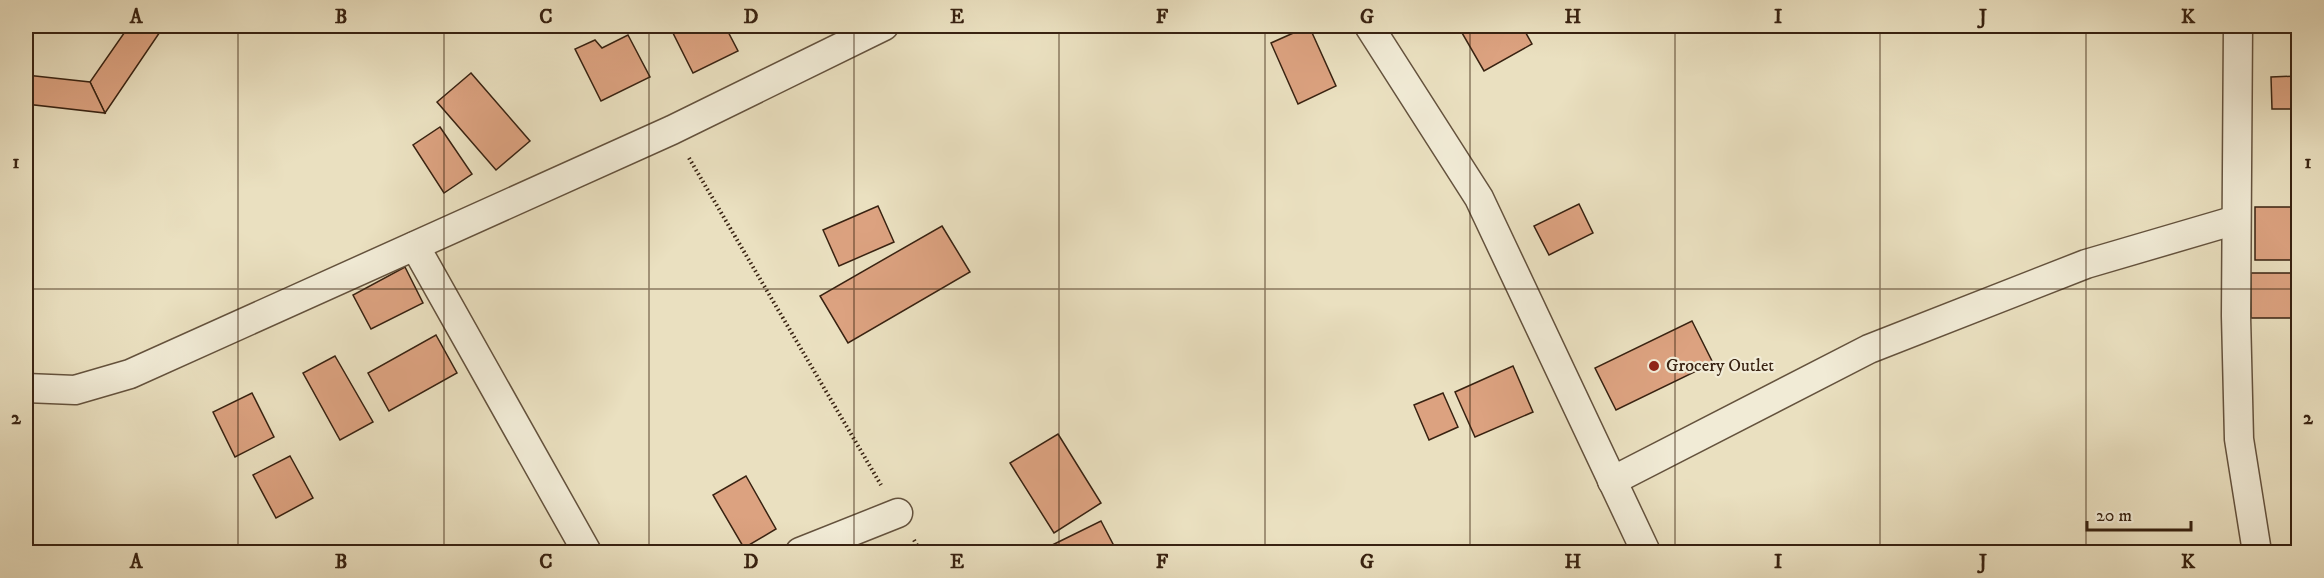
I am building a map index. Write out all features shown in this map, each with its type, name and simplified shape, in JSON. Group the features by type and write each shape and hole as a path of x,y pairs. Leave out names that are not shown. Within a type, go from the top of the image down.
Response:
{"street":[{"path":"26,388 75,390 130,374 672,130 884,26"},
{"path":"1370,26 1479,198 1646,552"},
{"path":"2238,26 2236,220 2239,439 2257,552"},
{"path":"1612,481 1869,349 2085,264 2236,220"},
{"path":"415,246 587,552"},
{"path":"800,552 898,513"}],"path":[{"path":"672,130 921,552"}],"building":[{"path":"129,26 164,26 105,113 90,82"},
{"path":"689,26 725,26 738,51 693,73 673,33"},
{"path":"1309,26 1336,86 1298,104 1271,43"},
{"path":"1458,26 1522,26 1532,44 1484,71"},
{"path":"1888,26 1976,26 1888,30"},
{"path":"2039,26 2106,26 2039,33"},
{"path":"628,35 650,77 601,101 575,49 595,40 602,48"},
{"path":"471,73 530,141 496,170 437,102"},
{"path":"26,75 90,82 105,113 26,104"},
{"path":"2298,76 2298,109 2272,109 2271,77"},
{"path":"440,127 472,174 444,193 413,145"},
{"path":"1579,204 1593,233 1549,255 1534,226"},
{"path":"878,206 894,242 839,266 823,230"},
{"path":"2255,207 2298,207 2298,260 2255,260"},
{"path":"942,226 970,272 848,343 820,296"},
{"path":"405,267 423,303 371,329 353,295"},
{"path":"2251,273 2298,273 2298,318 2251,318"},
{"name":"Grocery Outlet","path":"1692,321 1713,363 1616,410 1595,368"},
{"path":"436,335 457,373 389,411 368,373"},
{"path":"335,356 373,422 340,440 303,373"},
{"path":"1513,366 1533,412 1475,437 1455,392"},
{"path":"252,393 274,437 235,457 213,412"},
{"path":"1443,393 1458,427 1429,440 1414,405"},
{"path":"1058,434 1101,503 1054,533 1010,463"},
{"path":"290,456 313,498 276,518 253,475"},
{"path":"746,476 776,529 744,548 713,495"},
{"path":"1101,521 1114,546 1101,552 1038,552"}],"place":[{"name":"Grocery Outlet","path":"1654,366"}]}
